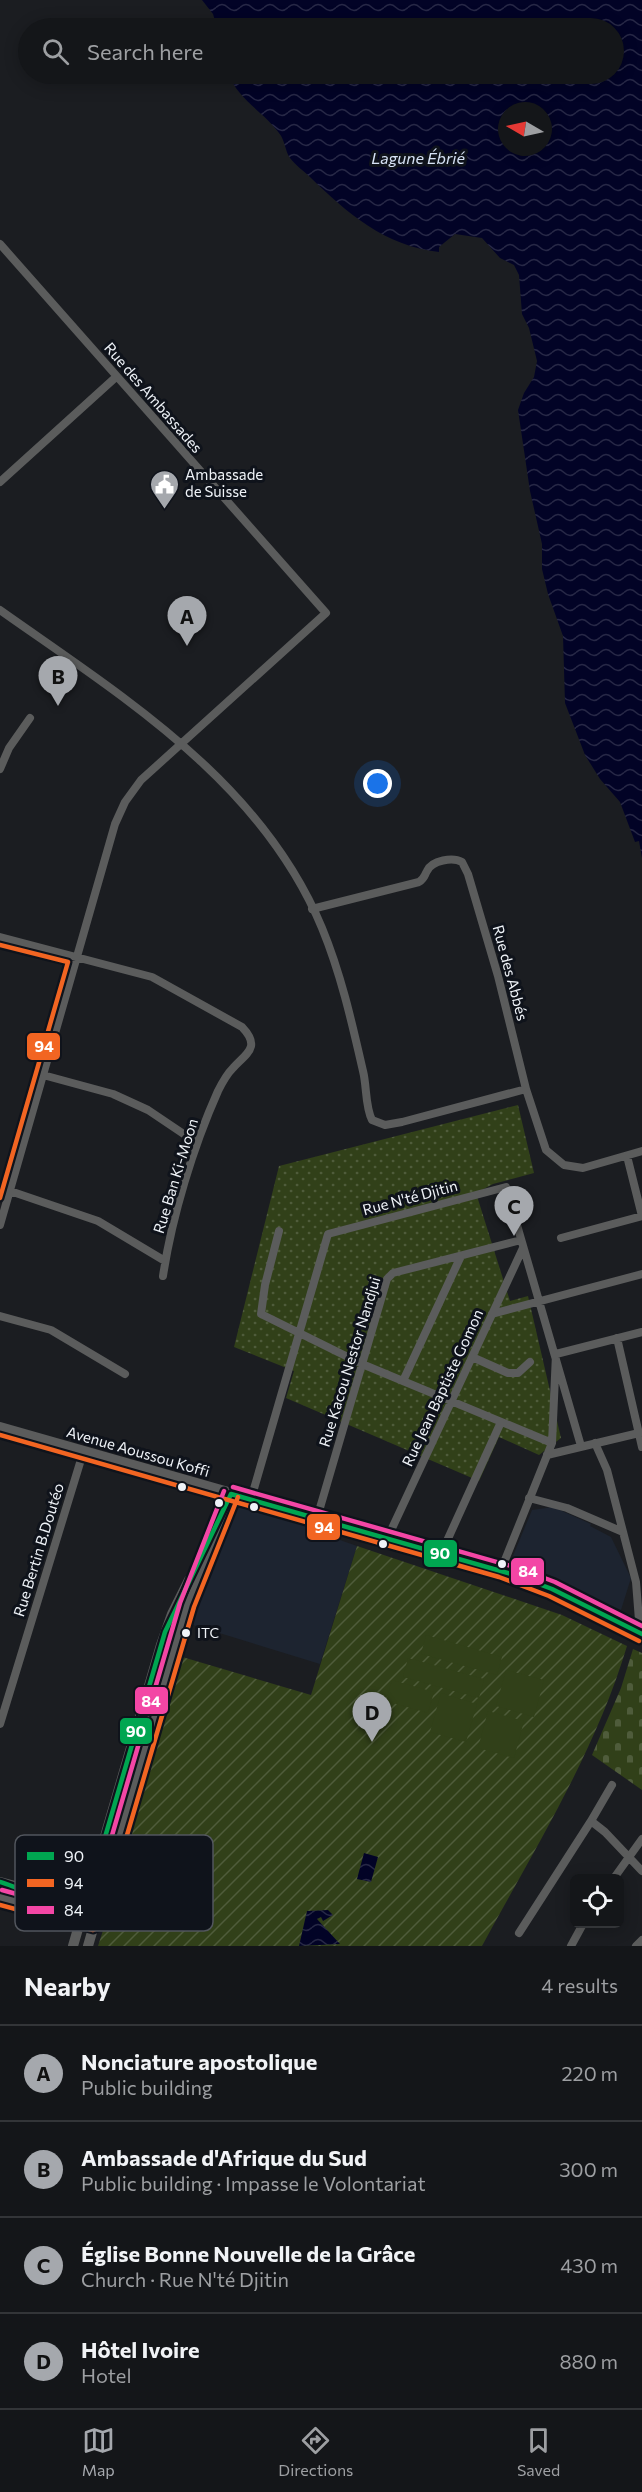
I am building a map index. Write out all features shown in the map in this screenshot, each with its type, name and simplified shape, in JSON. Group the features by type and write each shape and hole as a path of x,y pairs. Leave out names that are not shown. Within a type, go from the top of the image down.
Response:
{"street":[{"name":"Rue des Ambassades","path":"0,244 52,300 116,377 326,613 183,742"},
{"path":"0,482 116,377"},
{"path":"0,610 183,742 213,771 265,832 288,864 321,927 348,1008 372,1120 385,1125 402,1122 526,1089"},
{"path":"0,769 9,748 30,718"},
{"path":"0,1225 115,824 125,802 141,780 183,742"},
{"name":"Rue des Abbés","path":"312,909 419,882 424,879 427,870 439,862 454,859 462,862 468,874 495,964 541,1139 555,1160 564,1166 583,1168 642,1151"},
{"path":"0,937 76,957"},
{"name":"Rue Ban Ki-Moon","path":"76,957 159,979 242,1027 248,1034 251,1045 249,1055 226,1077 197,1143 163,1276"},
{"path":"43,1075 113,1094 148,1110 197,1143"},
{"path":"561,1238 642,1216 627,1156"},
{"name":"Rue N'té Djitin","path":"251,1499 328,1234 506,1187 581,1446"},
{"path":"10,1191 98,1221 165,1261"},
{"path":"279,1231 265,1285 261,1314 362,1364 451,1403 552,1443"},
{"name":"Rue Kacou Nestor Nandjui","path":"317,1518 390,1275 461,1256 522,1244"},
{"name":"Rue Jean Baptiste Gomon","path":"387,1539 492,1314 522,1244"},
{"path":"403,1382 461,1256"},
{"path":"492,1314 642,1274"},
{"path":"0,1316 51,1330 125,1374"},
{"path":"501,1570 552,1443 556,1354 642,1332"},
{"path":"547,1455 595,1443 641,1439 616,1338"},
{"path":"472,1357 508,1373 518,1373 530,1362"},
{"path":"441,1554 501,1422"},
{"name":"Avenue Aoussou Koffi","path":"0,1427 82,1453 501,1570 552,1589 641,1633"},
{"path":"595,1443 607,1470 636,1582 641,1633"},
{"name":"Rue Bertin B.Doutéo","path":"0,1724 82,1453"},
{"path":"106,1835 165,1632 207,1549 231,1494"},
{"path":"529,1497 567,1508 623,1532"},
{"path":"120,1835 187,1605 207,1549"},
{"path":"519,1933 612,1785"},
{"path":"591,1821 605,1832 642,1871"},
{"path":"617,1874 642,1839"},
{"path":"0,1882 15,1886"},
{"path":"0,1897 15,1901"},
{"path":"571,1946 580,1928"},
{"path":"88,1946 92,1931"},
{"path":"636,1946 642,1940"}],"shaded area":[{"path":"241,1503 342,1533 340,1540 357,1546 320,1664 190,1624 204,1578 235,1509"},
{"path":"553,1507 591,1524 590,1526 611,1537 631,1578 621,1610 510,1563 532,1510"}],"green space":[{"path":"518,1105 534,1173 493,1184 476,1193 510,1301 528,1296 561,1438 539,1455 499,1437 479,1481 286,1398 294,1371 234,1347 279,1166"},
{"path":"357,1546 562,1615 627,1646 614,1686 581,1762 482,1946 98,1946 103,1931 213,1931 213,1835 132,1835 130,1825 141,1777 145,1776 156,1724 179,1656 311,1695"},
{"path":"426,1635 502,1657 497,1675 421,1654"},
{"path":"633,1649 642,1653 642,1790 592,1755 621,1688"},
{"path":"408,1658 484,1679 479,1698 403,1677"},
{"path":"506,1670 544,1680 534,1717 496,1706"},
{"path":"392,1680 434,1692 428,1713 386,1701"},
{"path":"441,1693 477,1704 466,1742 430,1732"},
{"path":"488,1711 524,1721 514,1758 478,1748"}],"water":[{"name":"Lagune Ébrié","path":"202,0 642,0 642,858 639,841 635,842 620,802 600,779 585,755 565,703 563,636 542,569 542,544 530,491 518,410 524,393 534,377 537,361 529,328 522,314 519,275 514,265 500,258 482,238 455,234 439,247 439,252 401,243 368,226 338,203 292,161 279,133 244,98 234,84 624,84 624,18 214,18"},
{"path":"364,1853 378,1857 371,1882 357,1879"},
{"path":"328,1910 333,1915 323,1921 321,1917 317,1919 340,1944 299,1946 307,1911"}],"transit line":[{"name":"94","path":"0,945 68,962 0,1198"},
{"name":"94","path":"0,1435 499,1577 549,1596 639,1641"},
{"name":"84","path":"233,1487 518,1568 555,1582 642,1626"},
{"name":"84","path":"112,1835 180,1603 224,1491"},
{"name":"90","path":"231,1494 515,1575 552,1589 642,1634"},
{"name":"90","path":"106,1835 165,1632 231,1494"},
{"name":"94","path":"127,1835 194,1607 238,1497"},
{"name":"90","path":"0,1882 15,1887"},
{"name":"84","path":"2,1890 15,1894"},
{"name":"94","path":"0,1905 15,1909"}],"place":[{"name":"Ambassade de Suisse","path":"164,510"},
{"name":"Nonciature apostolique","path":"187,646"},
{"name":"Ambassade d'Afrique du Sud","path":"58,706"},
{"name":"Église Bonne Nouvelle de la Grâce","path":"514,1236"},
{"name":"ITC","path":"186,1633"},
{"name":"Hôtel Ivoire","path":"372,1742"}]}
